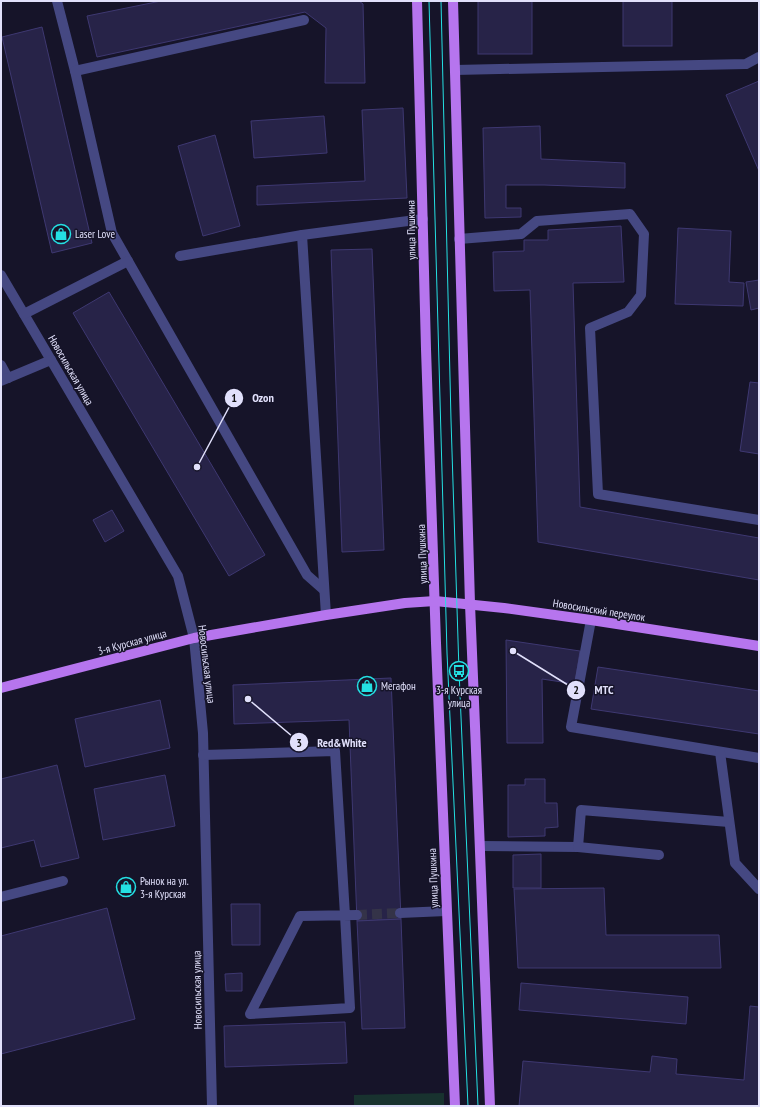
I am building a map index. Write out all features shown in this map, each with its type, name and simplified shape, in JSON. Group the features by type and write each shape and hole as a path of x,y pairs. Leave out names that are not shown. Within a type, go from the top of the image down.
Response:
{"main road":[{"name":"улица Пушкина","path":"418,1 426,349 446,911 455,1106"},
{"path":"454,1 470,604 490,1106"},
{"name":"Новосильский переулок","path":"435,601 470,604 591,620 759,646"},
{"name":"3-я Курская улица","path":"1,688 194,638 326,615 405,603 435,601"}],"street":[{"path":"57,1 75,71 112,233 307,575 324,590"},
{"path":"75,71 304,20"},
{"path":"455,70 746,64 759,57"},
{"path":"460,239 521,234 537,221 630,214 644,234 641,295 628,312 590,328 598,494 759,520"},
{"path":"180,256 302,235 423,219"},
{"path":"302,235 326,615"},
{"path":"24,314 128,261"},
{"name":"Новосильская улица","path":"1,275 178,576 194,638 204,755 212,1106"},
{"path":"1,365 5,380 51,360"},
{"path":"591,620 571,727 759,758"},
{"path":"204,755 335,751 345,915 350,1008 250,1014 300,916 345,915 357,915"},
{"path":"720,752 735,863 759,889"},
{"path":"578,847 581,810 729,822"},
{"path":"480,846 578,847 659,855"},
{"path":"1,897 63,881"},
{"path":"400,913 446,911"}],"green space":[{"path":"444,1093 444,1106 354,1106 354,1095"}],"building":[{"path":"161,1 359,1 363,4 365,83 325,83 326,28 305,12 97,57 87,16"},
{"path":"478,1 532,1 532,54 478,54"},
{"path":"623,1 672,1 672,46 623,46"},
{"path":"42,27 92,243 52,253 2,37"},
{"path":"759,81 759,171 726,95"},
{"path":"403,108 407,198 257,205 257,186 365,181 362,110"},
{"path":"324,116 327,153 254,158 251,121"},
{"path":"540,126 541,159 625,163 625,188 506,185 506,208 521,208 521,217 485,218 483,128"},
{"path":"215,135 240,226 203,236 178,146"},
{"path":"621,226 624,282 573,283 580,507 759,538 759,580 538,542 530,290 494,291 493,252 524,251 524,240 548,240 548,230"},
{"path":"678,228 731,231 729,282 744,283 743,306 675,304"},
{"path":"372,249 384,550 342,552 331,250"},
{"path":"759,280 759,308 751,310 746,282"},
{"path":"109,292 265,555 229,576 73,313"},
{"path":"750,382 759,383 759,454 740,451"},
{"path":"112,510 124,531 105,542 93,520"},
{"path":"506,640 580,651 575,684 542,679 543,743 507,743"},
{"path":"598,667 759,691 759,734 591,709"},
{"path":"391,678 401,919 357,921 349,720 234,724 233,685"},
{"path":"160,700 170,748 85,767 75,719"},
{"path":"57,765 79,858 41,867 34,840 1,848 1,779"},
{"path":"165,775 175,826 103,840 94,789"},
{"path":"525,779 545,779 545,803 557,803 558,827 545,828 545,836 508,837 508,785 525,785"},
{"path":"541,854 541,888 513,888 513,855"},
{"path":"604,888 606,935 719,935 721,968 518,968 514,889"},
{"path":"231,904 260,904 260,945 232,945"},
{"path":"107,908 135,1019 1,1054 1,936"},
{"path":"401,919 405,1028 362,1029 357,921"},
{"path":"242,973 242,991 226,991 225,974"},
{"path":"521,983 688,997 686,1024 519,1010"},
{"path":"750,1006 759,1007 759,1106 519,1106 523,1061 650,1072 652,1056 677,1059 676,1074 744,1080"},
{"path":"345,1022 347,1063 225,1067 224,1026"}],"tunnel":[{"path":"357,915 400,913"}],"tram line":[{"path":"429,1 447,653 468,1106"},
{"path":"441,1 451,420 459,671 478,1106"}],"place":[{"name":"Laser Love","path":"61,234"},
{"name":"Ozon","path":"197,467"},
{"name":"МТС","path":"513,651"},
{"name":"3-я Курская улица","path":"459,671"},
{"name":"Мегафон","path":"367,686"},
{"name":"Red&White","path":"248,699"},
{"name":"Рынок на ул. 3-я Курская","path":"126,887"}]}
